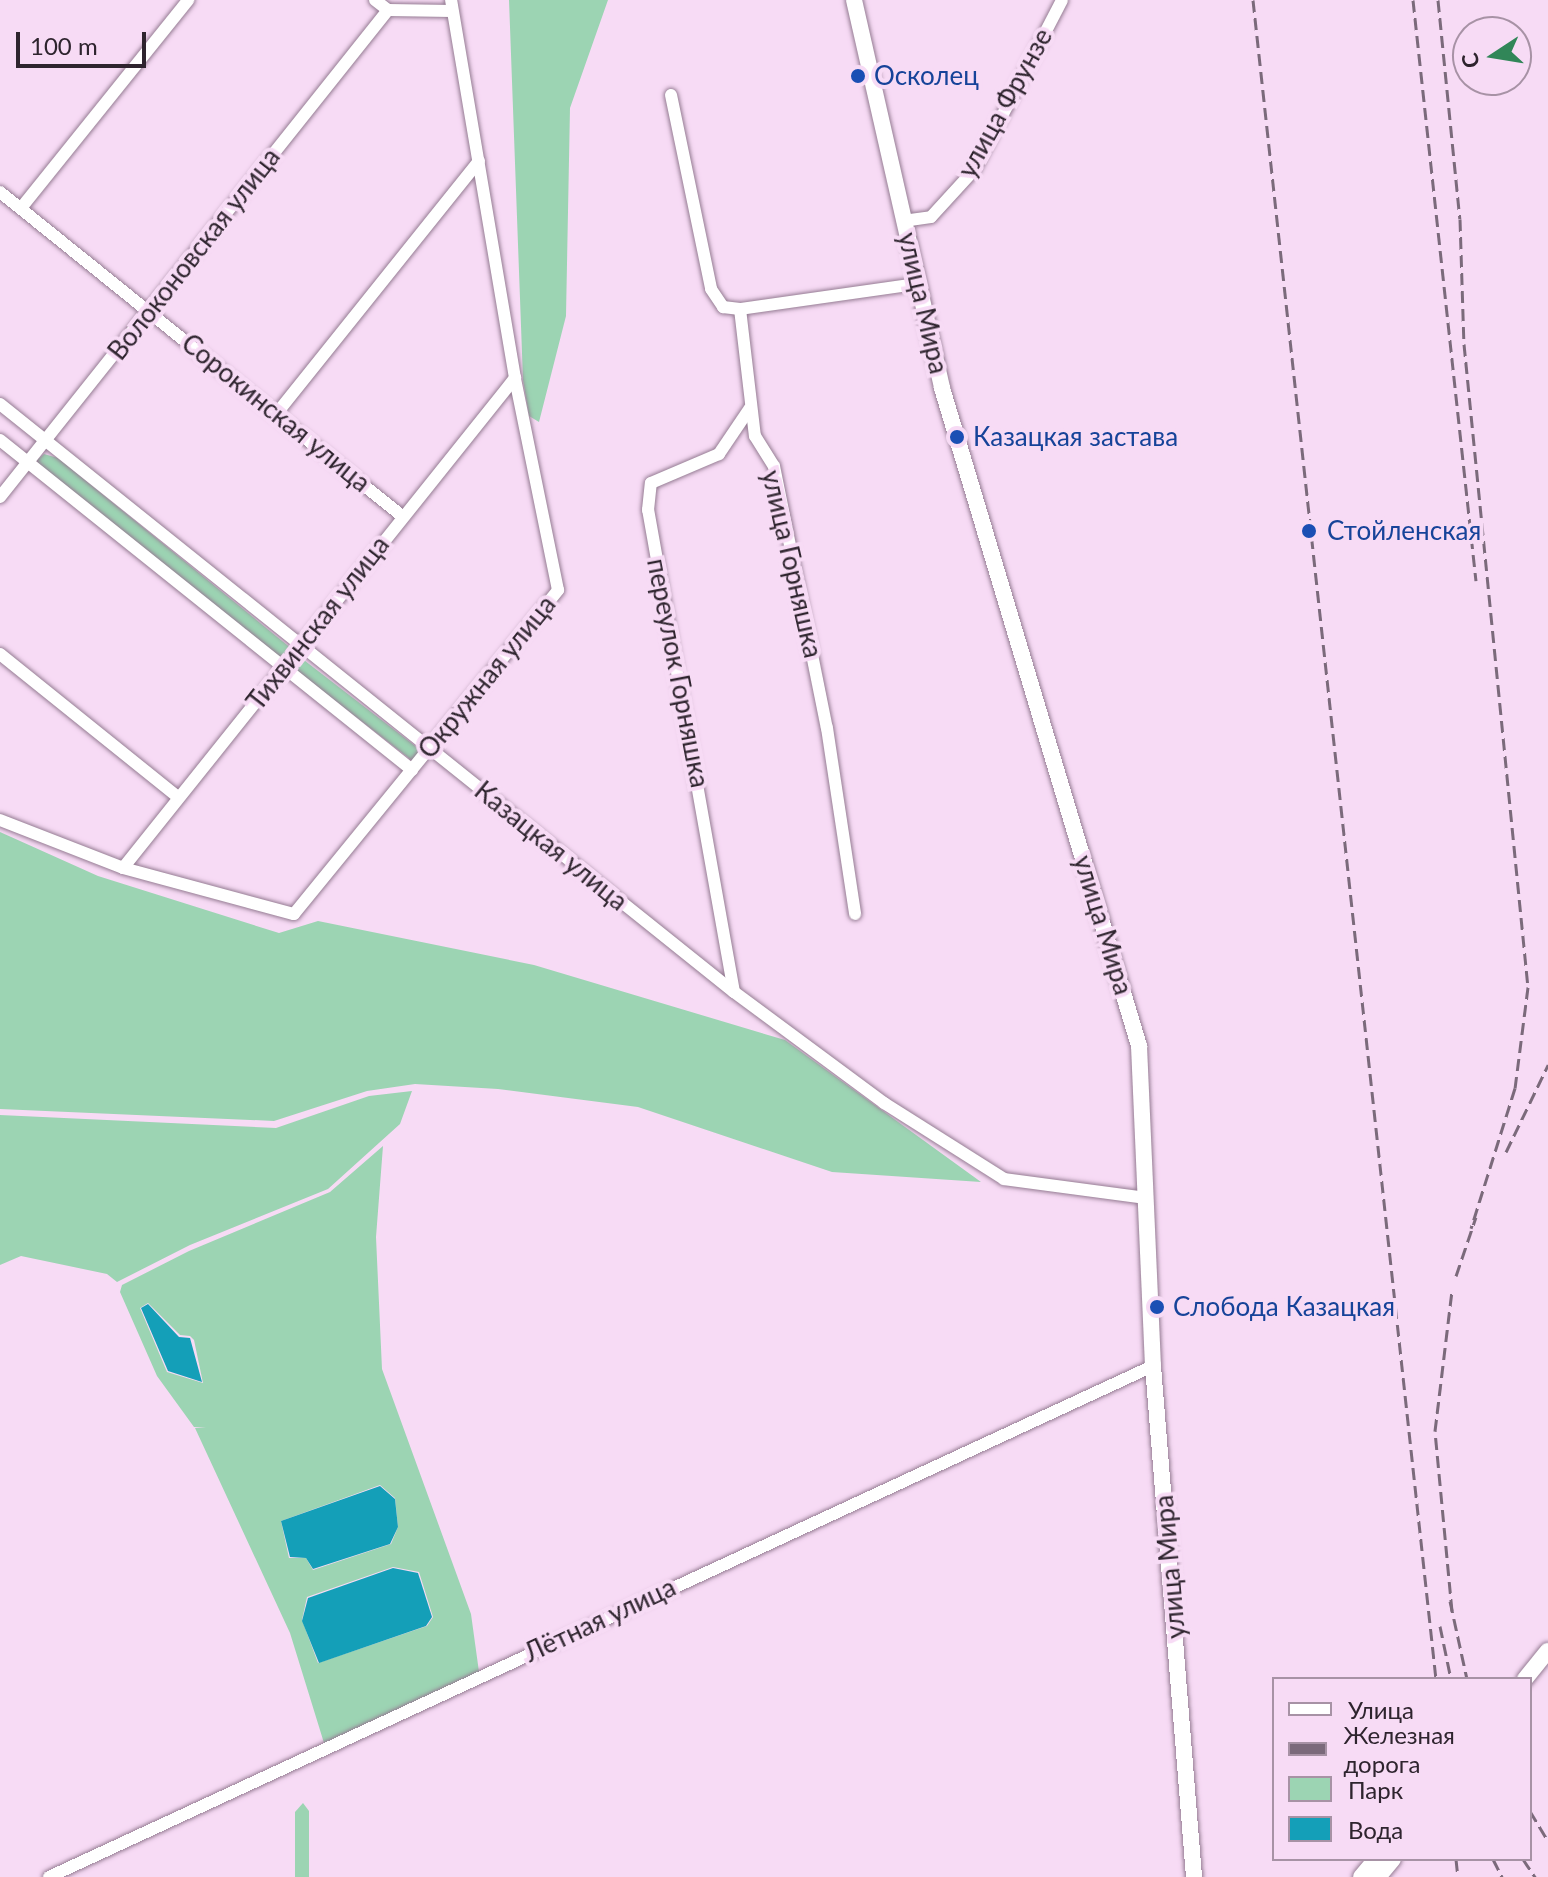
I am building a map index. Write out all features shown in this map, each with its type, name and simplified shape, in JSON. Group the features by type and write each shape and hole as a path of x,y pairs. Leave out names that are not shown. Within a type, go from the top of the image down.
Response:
{"main road":[{"name":"улица Мира","path":"854,0 916,284 968,479 1139,1046 1153,1366 1194,1877"},
{"path":"1527,1677 1546,1660"},
{"path":"1532,1687 1546,1660"},
{"path":"1361,1877 1374,1861"},
{"path":"1378,1877 1391,1861"}],"street":[{"path":"21,208 188,0"},
{"path":"375,0 388,10 452,6"},
{"name":"улица Фрунзе","path":"903,221 931,217 974,170 1062,0"},
{"name":"Окружная улица","path":"0,820 123,868 294,914 558,590 515,378 452,6"},
{"name":"Волоконовская улица","path":"0,497 388,10"},
{"path":"671,95 711,289 723,307 740,309 916,284"},
{"path":"277,413 479,161"},
{"name":"Сорокинская улица","path":"0,192 402,516"},
{"name":"улица Горняшка","path":"740,309 755,436 774,466 827,728 855,914"},
{"name":"Тихвинская улица","path":"123,868 515,378"},
{"name":"Казацкая улица","path":"0,404 734,992 884,1103 1004,1179 1146,1198"},
{"name":"переулок Горняшка","path":"734,992 648,510 651,483 719,454 750,408"},
{"path":"0,440 286,666 412,770"},
{"path":"0,654 178,797"},
{"name":"Лётная улица","path":"49,1877 1153,1366"}],"green space":[{"path":"509,0 608,0 570,108 566,316 539,422 529,416 523,380"},
{"path":"44,454 58,458 292,649 280,657 41,468 36,461"},
{"path":"300,657 420,750 414,762 298,672 293,664"},
{"path":"0,832 98,876 279,933 318,921 534,965 785,1040 981,1182 832,1172 638,1107 498,1089 415,1084 367,1091 274,1121 0,1109"},
{"path":"412,1091 400,1124 328,1189 190,1245 117,1282 107,1274 21,1256 0,1265 0,1115 276,1128 369,1096"},
{"path":"383,1146 376,1237 382,1369 471,1614 479,1672 324,1743 290,1633 195,1428 206,1428 194,1427 157,1376 120,1292 122,1285 189,1251 330,1192","holes":["148,1303 180,1335 190,1336 194,1340 203,1383 167,1372 140,1308","380,1485 395,1498 398,1527 391,1544 313,1570 306,1558 289,1558 281,1521","393,1567 419,1572 433,1617 427,1626 318,1663 302,1620 307,1597"]},
{"path":"303,1803 309,1811 309,1877 295,1877 295,1812"}],"water":[{"path":"148,1304 179,1337 190,1338 202,1382 168,1371 141,1308"},
{"path":"380,1486 395,1499 398,1527 390,1544 313,1569 306,1558 290,1557 281,1521"},
{"path":"393,1568 418,1573 432,1617 426,1626 319,1663 302,1621 308,1598"}],"railway":[{"path":"1253,0 1436,1677"},
{"path":"1413,0 1476,581"},
{"path":"1438,0 1460,219 1464,344 1528,987 1515,1088 1471,1228"},
{"path":"1506,1152 1548,1065"},
{"path":"1456,1276 1476,1217"},
{"path":"1452,1291 1435,1431 1452,1611"},
{"path":"1450,1601 1467,1677"},
{"path":"1440,1626 1451,1677"},
{"path":"1532,1814 1548,1841"},
{"path":"1456,1861 1458,1877"},
{"path":"1494,1861 1502,1877"},
{"path":"1524,1861 1535,1877"}],"place":[{"name":"Осколец","path":"858,76"},
{"name":"Казацкая застава","path":"957,437"},
{"name":"Стойленская","path":"1309,531"},
{"name":"Слобода Казацкая","path":"1157,1307"}]}
